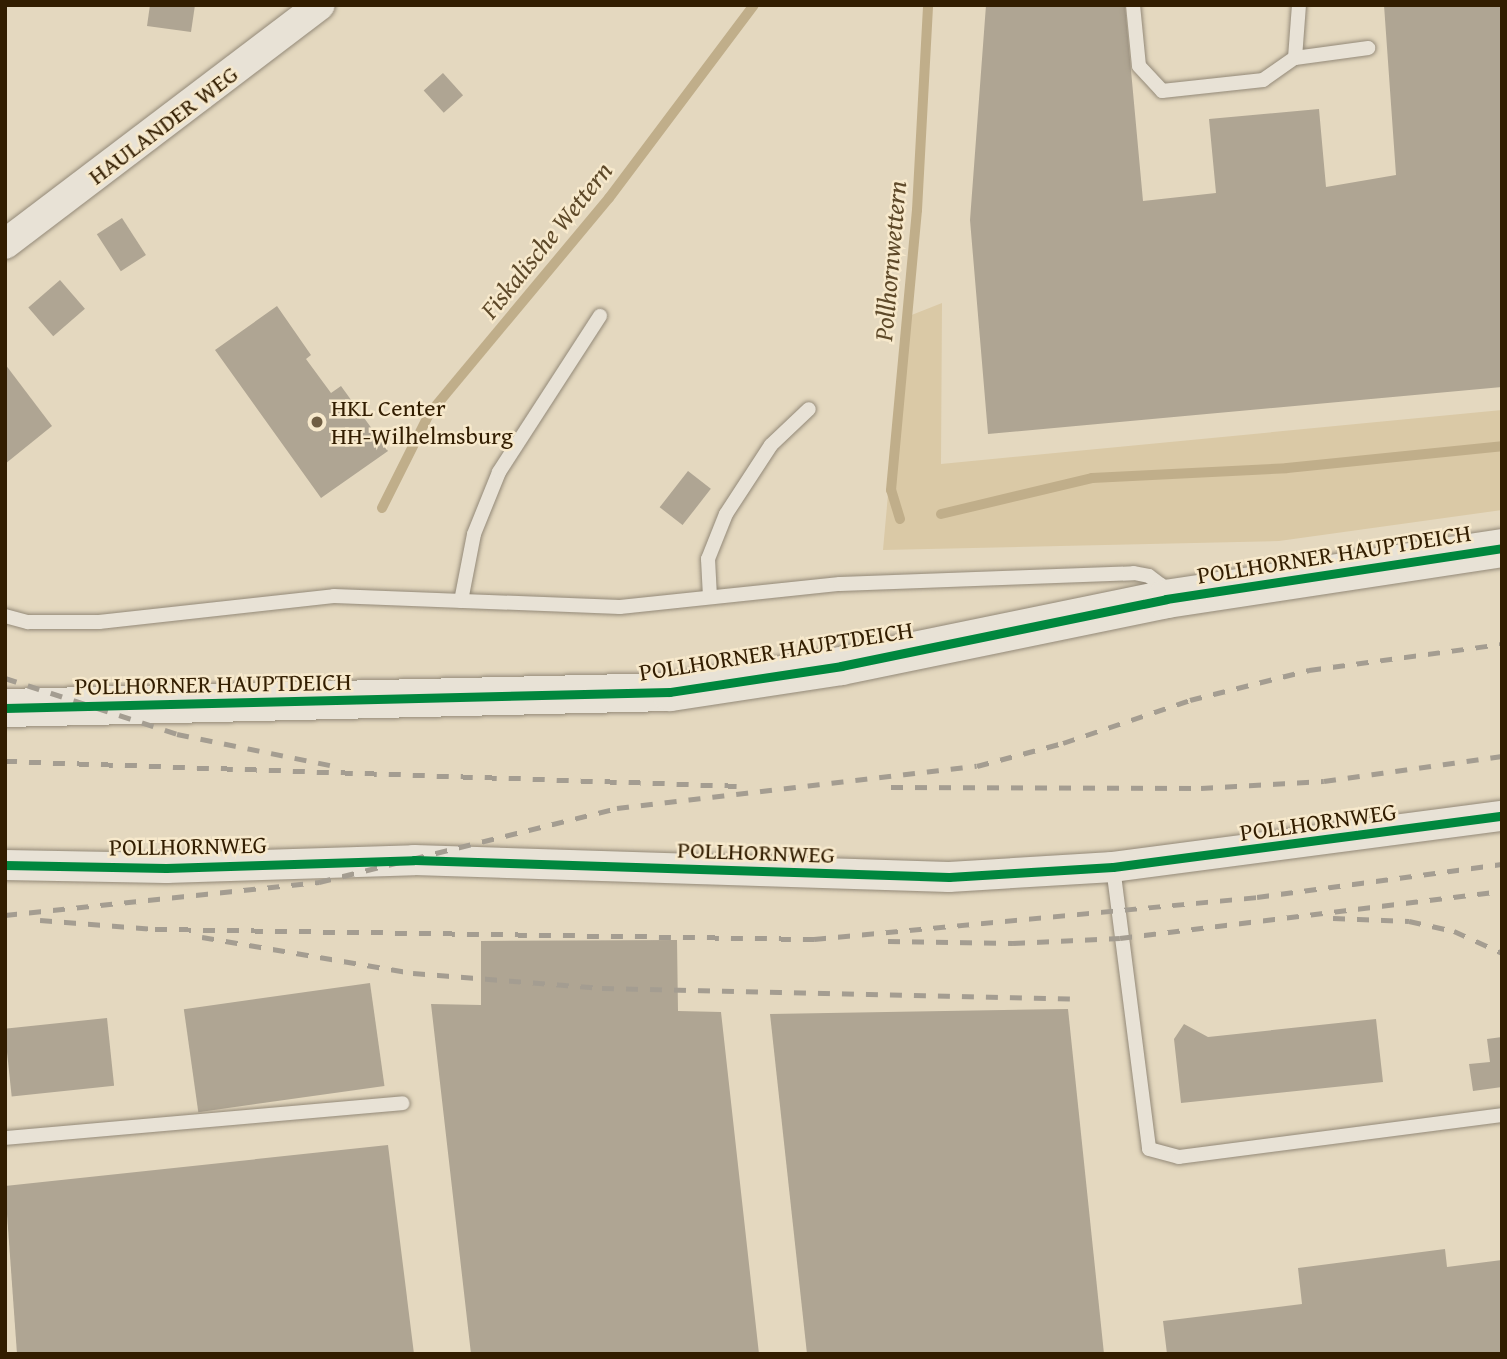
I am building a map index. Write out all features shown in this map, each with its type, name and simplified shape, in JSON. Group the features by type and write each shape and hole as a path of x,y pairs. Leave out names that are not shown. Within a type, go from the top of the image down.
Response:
{"main road":[{"name":"POLLHORNER HAUPTDEICH","path":"5,708 670,692 841,666 1166,599 1502,548"}],"street":[{"name":"HAULANDER WEG","path":"5,244 320,5"},
{"name":"POLLHORNWEG","path":"5,865 166,868 414,860 949,877 1113,867 1502,816"}],"lane":[{"path":"1133,5 1139,66 1163,91 1262,80 1295,58 1368,48"},
{"path":"1295,58 1299,5"},
{"path":"461,601 474,534 499,472 600,316"},
{"path":"710,597 708,559 726,514 771,445 809,409"},
{"path":"5,615 28,622 99,622 334,596 620,607 840,584 1134,573 1161,585 1166,599"},
{"path":"1113,867 1150,1149 1179,1157 1502,1115"},
{"path":"5,1138 402,1102"}],"shaded area":[{"path":"942,303 941,464 1502,410 1502,510 1279,541 883,550 904,318"}],"building":[{"path":"150,5 195,5 191,32 147,26"},
{"path":"986,5 1125,5 1143,201 1216,193 1209,119 1319,109 1326,187 1396,175 1384,5 1502,5 1502,387 988,434 970,220"},
{"path":"443,73 463,95 444,113 424,90"},
{"path":"122,218 146,255 121,271 97,234"},
{"path":"60,280 85,309 53,336 28,308"},
{"name":"HKL Center HH-Wilhelmsburg","path":"277,306 311,355 306,359 331,393 341,386 388,451 321,498 215,350"},
{"path":"5,364 52,426 5,464"},
{"path":"688,471 711,489 683,525 660,507"},
{"path":"677,940 678,1011 721,1012 759,1354 471,1354 431,1004 481,1005 481,941"},
{"path":"370,983 384,1086 198,1112 184,1009"},
{"path":"1068,1009 1104,1354 807,1354 770,1014"},
{"path":"107,1018 114,1086 12,1096 5,1029"},
{"path":"1376,1019 1383,1082 1181,1103 1174,1039 1184,1024 1208,1037"},
{"path":"1502,1037 1502,1087 1473,1091 1469,1064 1490,1062 1487,1039"},
{"path":"388,1145 414,1354 17,1354 5,1186"},
{"path":"1445,1249 1447,1267 1502,1260 1502,1354 1167,1354 1163,1321 1302,1304 1298,1268"}],"waterway":[{"name":"Fiskalische Wettern","path":"382,508 429,414 609,198 754,5"},
{"name":"Pollhornwettern","path":"900,519 891,490 917,210 928,5"},
{"path":"941,514 1092,478 1287,468 1502,446"}],"railway":[{"path":"5,915 319,882 617,808 977,766 1063,743 1190,700 1309,670 1502,644"},
{"path":"5,678 177,734 334,766"},
{"path":"891,787 1201,788 1324,781 1502,756"},
{"path":"5,761 744,786"},
{"path":"40,920 155,929 814,939 1257,897 1502,864"},
{"path":"888,941 1013,943 1120,938 1502,891"},
{"path":"1333,918 1409,921 1454,931 1502,953"},
{"path":"202,937 413,973 602,988 1080,999"}],"cycle path":[{"path":"5,708 670,692 841,666 1166,599 1502,548"},
{"path":"5,865 166,868 414,860 949,877 1113,867 1502,816"}],"place":[{"name":"HKL Center HH-Wilhelmsburg","path":"317,422"}]}
